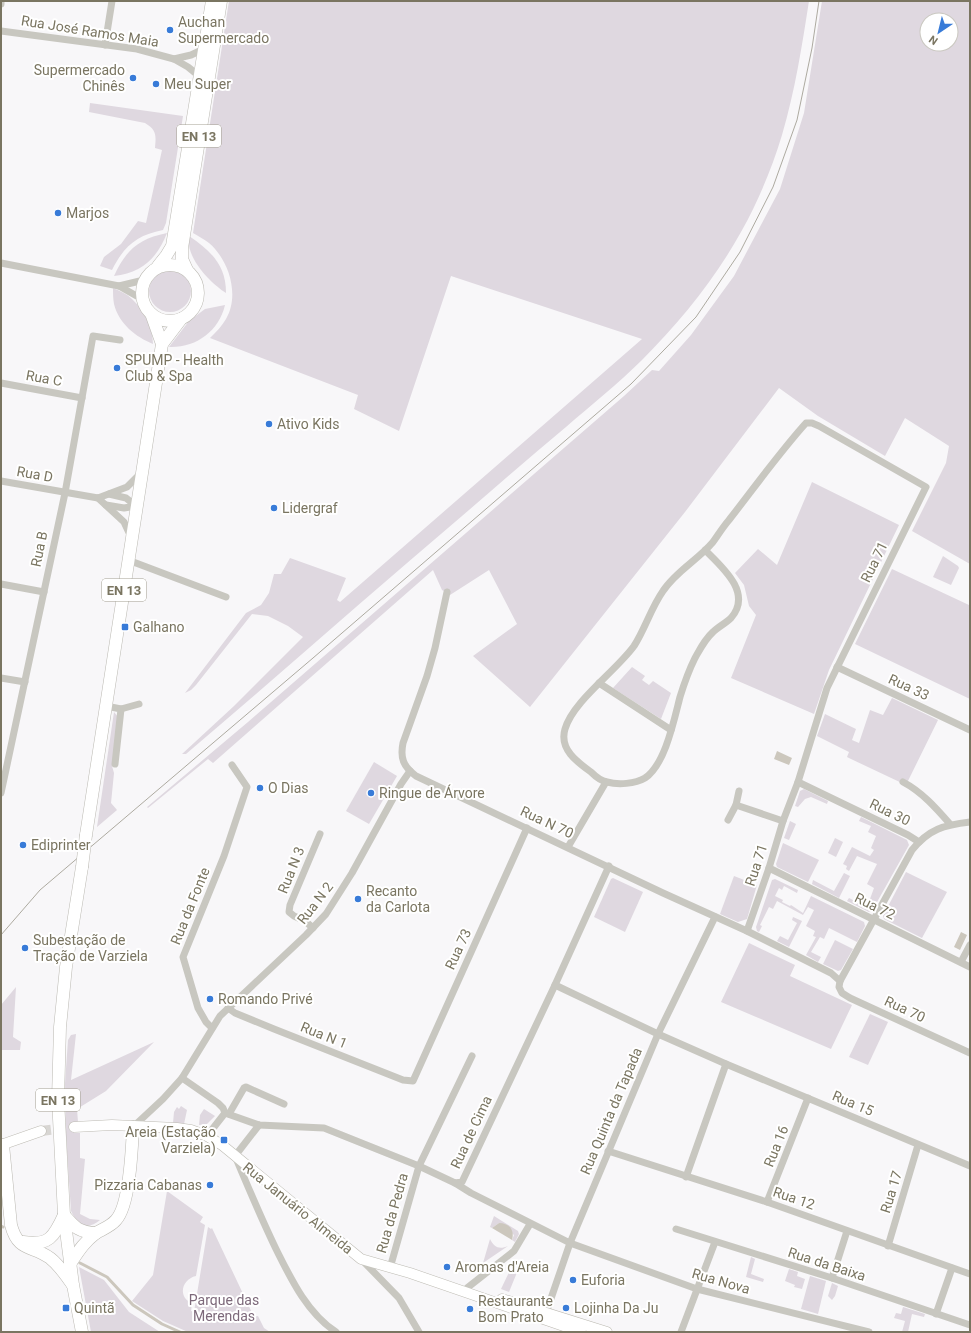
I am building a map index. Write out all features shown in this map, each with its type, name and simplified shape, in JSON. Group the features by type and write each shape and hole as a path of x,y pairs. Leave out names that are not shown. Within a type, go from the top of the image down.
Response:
{"main road":[{"name":"EN 13","path":"144,280 150,272 158,266 172,246 212,1"},
{"name":"EN 13","path":"82,1332 73,1285 64,1215 58,1099 60,1027 66,967 162,344 181,319 189,314 195,306 198,297 198,287 194,277 187,270 182,259 182,248 221,1"},
{"path":"196,154 202,86 202,80 199,76"},
{"path":"158,266 173,264 187,270"},
{"path":"142,299 141,289 144,280"},
{"name":"EN 13","path":"142,299 144,305 152,316 162,344"},
{"path":"152,316 171,322 181,319"},
{"path":"70,1264 82,1245 96,1233 117,1219 122,1212 129,1174 133,1127"},
{"path":"2,1145 13,1233 18,1241 28,1248 48,1256 59,1266 73,1285"},
{"path":"18,1241 42,1243 48,1240 59,1226 64,1215 78,1230 96,1233"}],"street":[{"path":"105,45 112,1"},
{"name":"Rua José Ramos Maia","path":"1,31 137,49 174,59 188,67 199,76"},
{"name":"Rua José Ramos Maia","path":"174,59 190,55 204,49"},
{"path":"1,263 119,286 142,299"},
{"path":"119,286 144,280"},
{"name":"Rua B","path":"1,793 2,782 65,493 93,336 120,340"},
{"name":"Rua C","path":"1,384 82,398"},
{"name":"Rua 71","path":"606,782 574,760 564,742 566,726 576,708 634,645 664,589 683,569 705,550 806,423 812,423 819,426 926,487 827,688 798,782 783,821 769,868 747,931"},
{"path":"132,537 124,522 98,498 127,487 141,473"},
{"name":"Rua D","path":"1,481 98,498"},
{"path":"109,494 126,498 136,506"},
{"path":"106,505 124,508 136,506"},
{"path":"568,847 606,782 627,783 643,779 650,774 662,754 694,659 713,632 731,618 738,606 739,594 735,584 705,550"},
{"path":"128,560 226,597"},
{"path":"1,584 44,592"},
{"path":"410,771 403,760 401,753 405,735 427,676 435,648 447,592"},
{"name":"Rua 33","path":"837,667 970,730"},
{"path":"1,678 25,682"},
{"path":"599,683 671,730"},
{"path":"106,706 121,709 138,704"},
{"path":"115,764 121,709"},
{"name":"Rua da Fonte","path":"212,1028 206,1022 198,1008 183,957 224,856 247,787 232,766"},
{"name":"Rua N 70","path":"410,771 416,776 747,931 831,972 840,981"},
{"name":"Rua N 2","path":"212,1028 216,1021 228,1008 314,928 326,914 344,888 401,784 410,771"},
{"name":"Rua 30","path":"798,782 908,835 919,842 940,828 950,824 970,822"},
{"path":"903,782 915,788 950,824"},
{"path":"728,820 736,805 739,791"},
{"path":"736,805 783,821"},
{"name":"Rua 73","path":"413,1081 527,828"},
{"name":"Rua N 3","path":"314,928 289,912 290,905 320,834"},
{"path":"840,981 912,850 919,842"},
{"name":"Rua de Cima","path":"182,1078 218,1103 227,1113 259,1125 324,1128 419,1166 455,1183 462,1182 555,985 609,866"},
{"name":"Rua 72","path":"769,868 970,967"},
{"name":"Rua Quinta da Tapada","path":"544,1316 570,1243 658,1034 715,917"},
{"path":"961,962 970,945"},
{"name":"Rua 70","path":"840,981 839,988 842,993 850,998 970,1052"},
{"name":"Rua 15","path":"555,985 658,1034 726,1064 970,1166"},
{"name":"Rua N 1","path":"228,1008 235,1013 396,1078 413,1081"},
{"path":"133,1127 163,1099 182,1078 212,1028"},
{"name":"Rua da Pedra","path":"390,1268 419,1166 472,1056"},
{"path":"686,1177 726,1064"},
{"path":"208,1136 246,1087 284,1104"},
{"name":"Rua 16","path":"767,1202 808,1098"},
{"name":"Rua Januário Almeida","path":"74,1127 112,1125 177,1128 191,1130 208,1136 222,1145 361,1259"},
{"name":"Rua Januário Almeida","path":"235,1156 259,1125"},
{"path":"2,1145 41,1131"},
{"name":"Rua 17","path":"888,1246 918,1145"},
{"name":"Rua 12","path":"608,1151 767,1202 970,1274"},
{"path":"235,1156 255,1206 292,1280 317,1316 336,1332"},
{"name":"Rua Nova","path":"455,1183 530,1224 570,1243 697,1289 869,1332"},
{"path":"466,1288 514,1251 530,1224"},
{"name":"Rua da Baixa","path":"676,1229 832,1278 970,1325"},
{"path":"832,1278 847,1231"},
{"path":"681,1332 715,1242"},
{"path":"361,1259 466,1288 544,1316 562,1329 581,1332"},
{"path":"361,1259 398,1298 419,1332"},
{"path":"936,1314 952,1268"},
{"path":"410,1273 544,1316 607,1332"}],"green space":[{"path":"229,1 809,1 791,102 774,160 759,197 741,232 720,266 670,331 614,386 186,754 182,754 234,706 303,637 288,626 268,616 252,614 196,685 185,693 246,613 261,605 269,593 274,574 281,574 290,558 346,578 337,600 340,602 642,339 451,276 399,431 354,409 358,395 210,338 221,327 226,319 230,310 232,289 227,268 216,250 209,243 193,233"},
{"path":"822,1 970,1 970,564 912,531 946,463 949,446 905,418 885,456 818,416 779,388 685,512 530,707 473,656 517,624 489,570 450,595 442,590 433,570 213,763 208,759 148,808 147,807 248,722 624,396 652,370 659,371 691,335 734,276 780,189 804,113"},
{"path":"90,103 183,116 166,223 163,230 146,235 132,243 121,254 112,270 100,266 104,257 121,244 138,221 146,223 162,150 155,148 156,140 154,131 145,123 89,112"},
{"path":"167,233 158,250 147,263 132,272 114,276 123,259 134,247 148,239"},
{"path":"189,236 204,247 216,260 223,274 226,293 213,283 200,269 191,252"},
{"path":"170,270 185,276 191,291 185,306 170,312 155,306 149,291 155,276"},
{"path":"113,288 121,291 132,299 144,314 150,326 153,344 140,338 124,324 116,311 113,298"},
{"path":"225,305 218,323 205,336 188,345 169,347 189,321 205,309"},
{"path":"812,482 899,525 829,670 814,714 731,678 756,615 749,606 744,585 735,573 758,549 777,565"},
{"path":"943,556 959,568 951,585 933,577"},
{"path":"892,569 969,605 970,603 970,699 855,644"},
{"path":"632,667 645,676 642,680 649,685 653,681 671,693 661,719 613,688"},
{"path":"892,698 938,720 906,785 847,757 849,752 817,736 825,714 856,729 852,740 859,743 870,710 883,715"},
{"path":"114,712 118,717 112,766 114,773 111,803 117,810 97,827"},
{"name":"Ringue de Árvore","path":"374,762 397,776 369,824 346,811"},
{"path":"804,789 828,801 827,804 811,797 805,799 798,807 795,806 800,791"},
{"path":"861,817 907,840 909,845 872,911 869,912 847,901 849,898 867,907 874,888 867,884 877,864 857,856 849,871 846,869 847,866 843,864 852,847 870,856 874,850 871,848 876,836 868,832 871,826 859,821"},
{"path":"790,821 796,824 789,840 784,838"},
{"path":"835,838 843,842 836,857 828,853"},
{"path":"783,843 819,860 808,882 777,867 776,864"},
{"path":"906,872 947,892 922,938 884,919 883,916"},
{"path":"844,873 850,876 839,898 812,884 813,880 834,891"},
{"path":"734,876 757,885 747,919 738,922 720,914"},
{"path":"613,878 643,892 625,932 594,917 611,879"},
{"path":"775,879 798,890 797,893 784,886 782,890 779,888 775,896 783,900 782,902 790,906 791,905 803,913 811,896 864,922 865,926 857,942 829,928 824,939 820,937 811,952 821,957 818,962 806,955 816,937 813,936 815,931 806,926 814,910 808,907 803,915 777,901 773,909 769,907 760,925 762,926 759,932 757,931 756,927 772,880"},
{"path":"793,917 802,921 789,947 777,941 780,936 788,940 797,923 792,920"},
{"path":"835,940 853,949 841,970 838,971 823,964"},
{"path":"749,943 795,965 790,976 852,1005 831,1049 721,1002"},
{"path":"16,987 13,1037 21,1042 20,1050 1,1050 1,1005"},
{"path":"870,1014 888,1022 868,1065 849,1057"},
{"path":"76,1034 71,1080 154,1042 106,1091 77,1109 78,1122 72,1124 74,1133 80,1133 80,1158 85,1159 80,1214 90,1219 100,1220 91,1225 79,1222 73,1216 71,1211 66,1136 65,1083 68,1040 71,1035"},
{"path":"181,1106 187,1110 184,1124 173,1123 174,1112 177,1107 179,1109"},
{"path":"204,1109 215,1116 207,1124 199,1125 200,1115"},
{"name":"Parque das Merendas","path":"167,1191 203,1217 200,1222 205,1225 196,1276 187,1281 183,1288 184,1297 192,1303 191,1311 194,1312 208,1227 211,1229 212,1228 254,1317 258,1316 264,1328 270,1332 188,1332 163,1321 132,1301 153,1275"},
{"path":"494,1216 518,1231 519,1234 515,1242 512,1240 514,1235 499,1223 492,1228 490,1227"},
{"path":"490,1239 493,1244 499,1248 508,1246 483,1263"},
{"path":"751,1257 755,1259 751,1274 764,1279 763,1282 746,1277"},
{"path":"512,1266 518,1270 509,1292 501,1289"},
{"path":"79,1267 104,1280 129,1312 160,1332 91,1332"},
{"path":"789,1269 798,1272 797,1276 805,1279 802,1289 794,1287 795,1285 785,1281"},
{"path":"810,1276 826,1281 818,1314 801,1309"},
{"path":"832,1283 838,1286 832,1300 828,1296"},
{"path":"903,1307 925,1314 924,1317 912,1314 908,1332 902,1332 905,1321 894,1318 896,1313 901,1314"}],"shaded area":[{"path":"777,751 792,758 789,765 774,759"},
{"path":"961,932 967,935 960,950 954,947"},
{"path":"499,1223 506,1224 512,1230 512,1240 492,1228"}],"waterway":[{"path":"80,1263 107,1277 133,1305 162,1324 180,1332"}],"tunnel":[{"path":"41,1131 74,1127"}],"tram line":[{"path":"1,935 40,890 313,658 631,384 696,317 740,252 773,187 797,120 812,48 819,1"}],"place":[{"name":"Auchan Supermercado","path":"170,30"},
{"name":"Supermercado Chinês","path":"133,78"},
{"name":"Meu Super","path":"156,84"},
{"name":"Marjos","path":"58,213"},
{"name":"SPUMP - Health Club & Spa","path":"117,368"},
{"name":"Ativo Kids","path":"269,424"},
{"name":"Lidergraf","path":"274,508"},
{"name":"Galhano","path":"125,627"},
{"name":"O Dias","path":"260,788"},
{"name":"Ringue de Árvore","path":"371,793"},
{"name":"Ediprinter","path":"23,845"},
{"name":"Recanto da Carlota","path":"358,899"},
{"name":"Subestação de Tração de Varziela","path":"25,948"},
{"name":"Romando Privé","path":"210,999"},
{"name":"Areia (Estação Varziela)","path":"224,1140"},
{"name":"Pizzaria Cabanas","path":"210,1185"},
{"name":"Aromas d'Areia","path":"447,1267"},
{"name":"Euforia","path":"573,1280"},
{"name":"Quintã","path":"66,1308"},
{"name":"Lojinha Da Ju","path":"566,1308"},
{"name":"Restaurante Bom Prato","path":"470,1309"}]}
